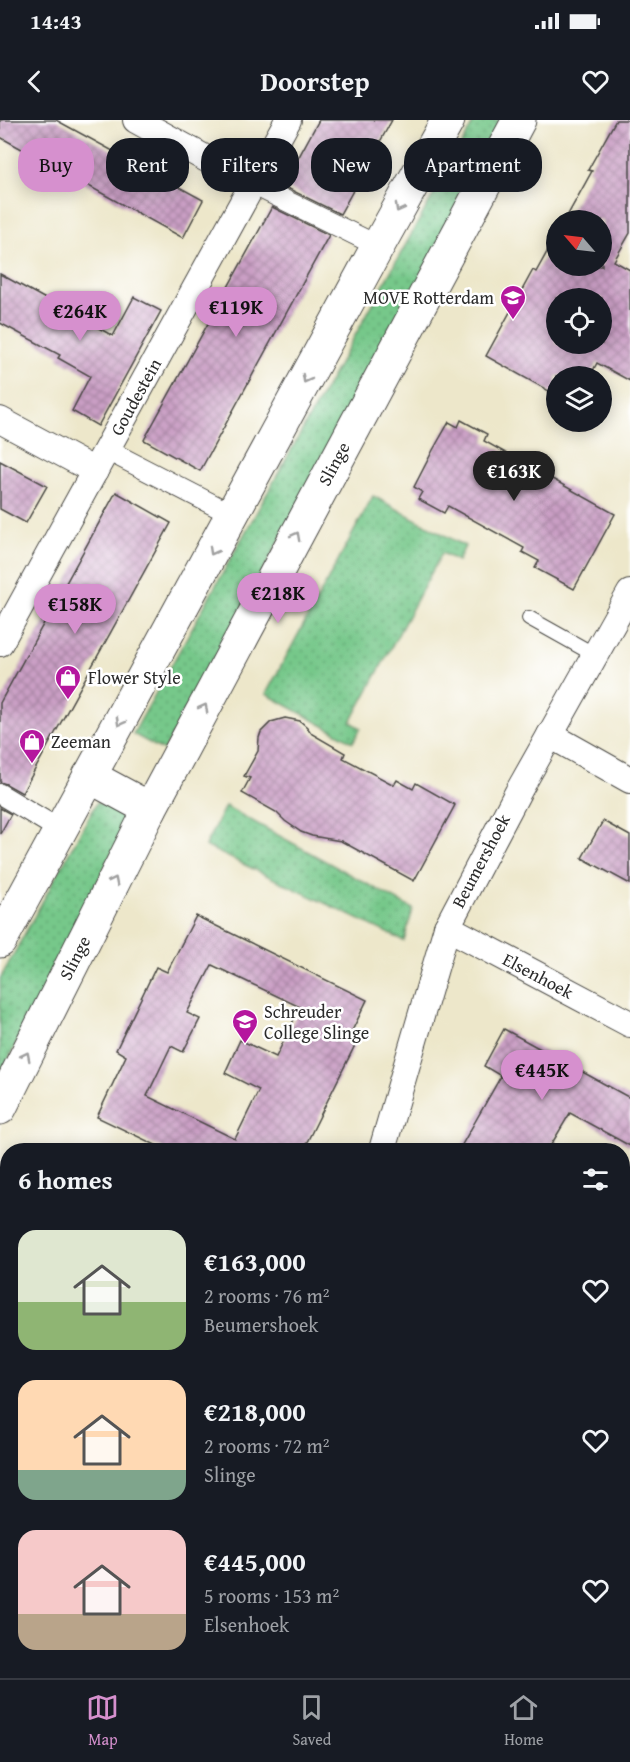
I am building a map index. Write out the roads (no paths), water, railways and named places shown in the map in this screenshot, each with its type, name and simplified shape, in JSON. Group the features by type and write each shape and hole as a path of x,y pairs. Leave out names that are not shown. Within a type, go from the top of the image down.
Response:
{"main road":[{"path":"0,941 448,120"},
{"name":"Slinge","path":"0,1108 150,809 519,120"},
{"path":"89,776 150,809"}],"street":[{"path":"136,120 201,156"},
{"name":"Goudestein","path":"278,138 288,120"},
{"name":"Goudestein","path":"0,643 248,192"},
{"path":"268,192 378,246"},
{"path":"0,420 232,515"},
{"name":"Beumershoek","path":"384,1143 447,927 518,792 630,593"},
{"path":"550,735 630,780"},
{"path":"0,794 60,830"},
{"name":"Elsenhoek","path":"447,927 630,1024"}],"lane":[{"path":"529,618 595,655"}],"place":[{"name":"MOVE Rotterdam","path":"513,321"},
{"name":"Flower Style","path":"68,701"},
{"name":"Zeeman","path":"32,765"},
{"name":"Schreuder College Slinge","path":"245,1045"}]}
